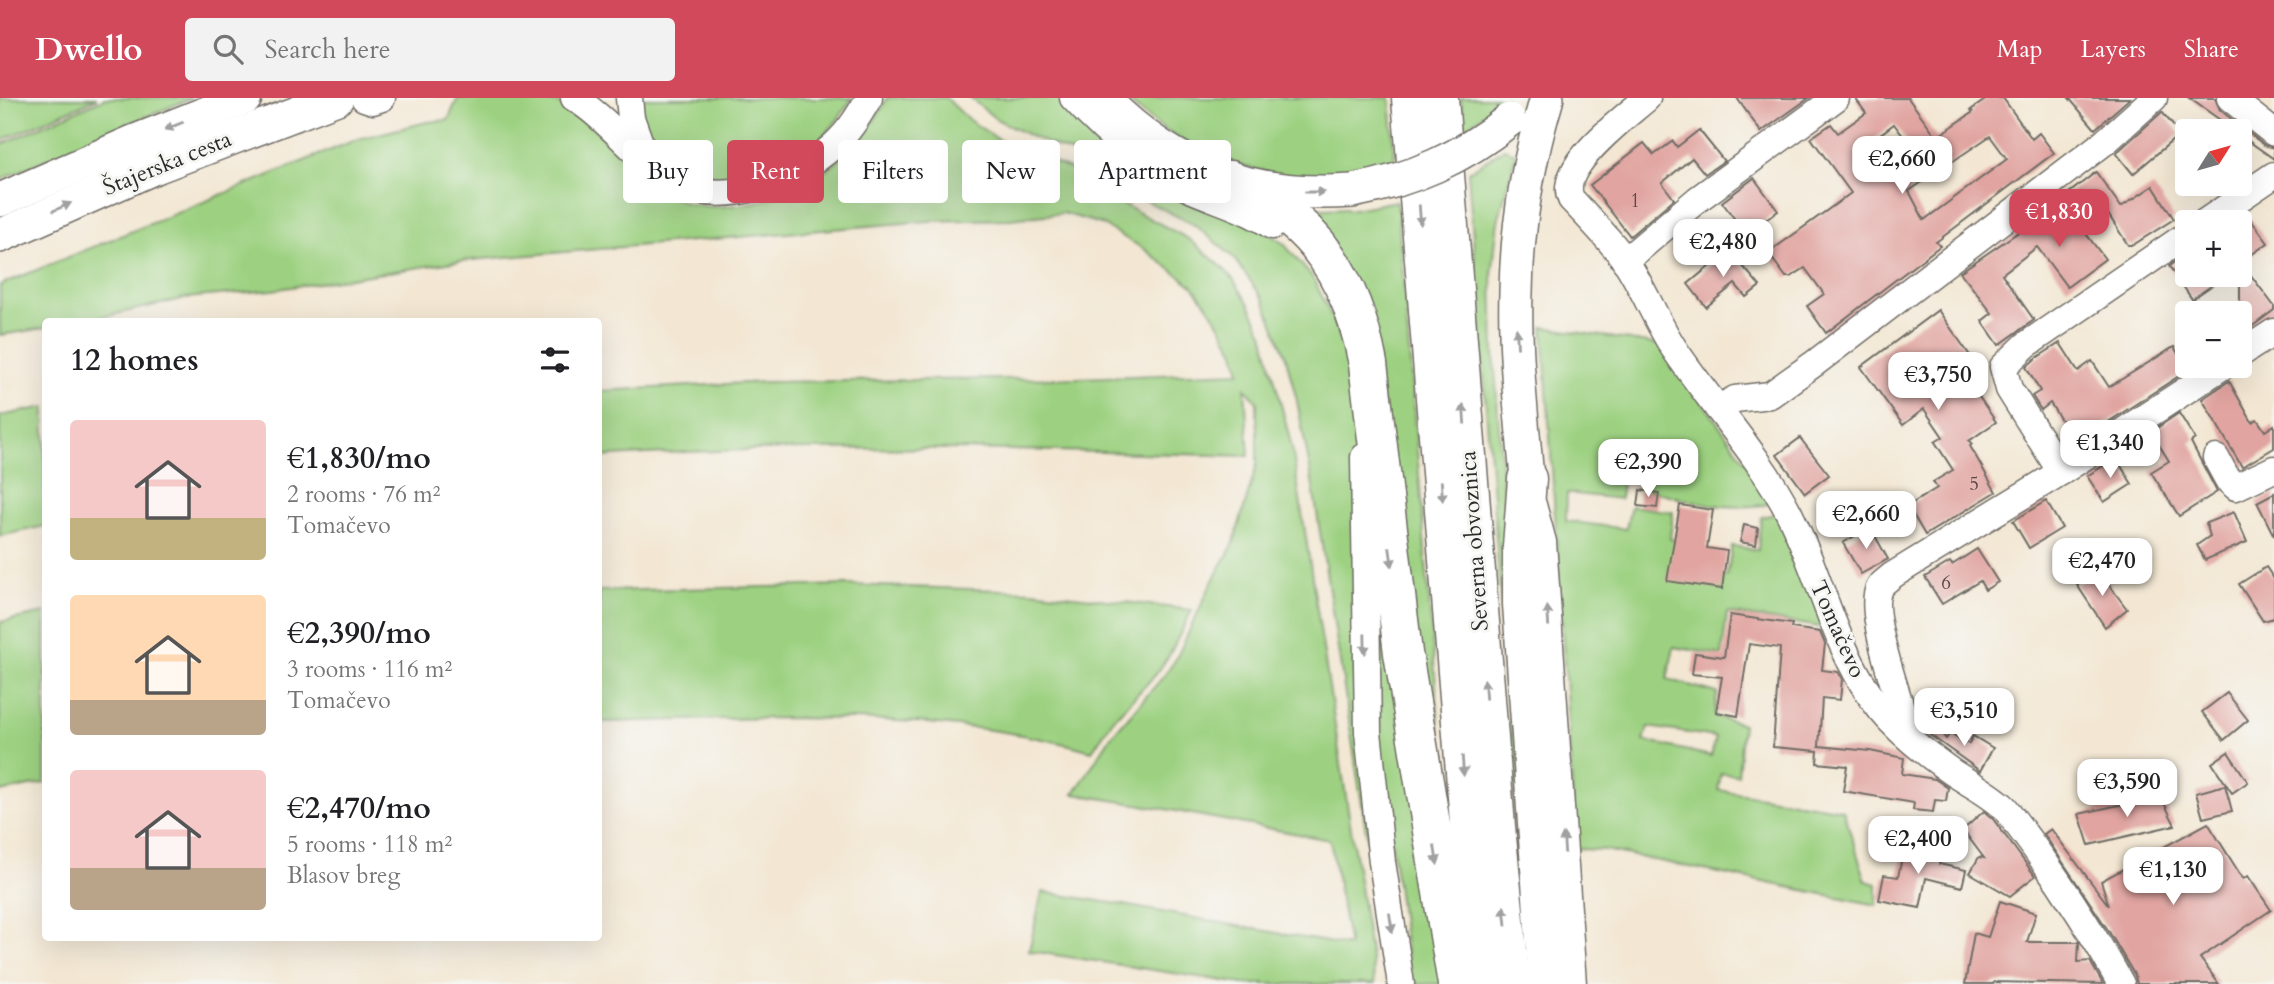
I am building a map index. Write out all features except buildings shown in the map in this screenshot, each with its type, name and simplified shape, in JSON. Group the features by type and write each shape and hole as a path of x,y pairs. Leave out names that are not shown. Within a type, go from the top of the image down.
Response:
{"highway":[{"name":"Severna obvoznica","path":"1411,98 1482,984"},
{"name":"Severna obvoznica","path":"1439,98 1496,827 1511,984"},
{"path":"1231,181 1294,220 1314,240 1343,282 1363,334 1403,653 1457,984"},
{"path":"1527,479 1522,547 1522,604 1548,984"}],"main road":[{"name":"Štajerska cesta","path":"0,236 153,168 337,98"},
{"path":"1103,98 1151,140"},
{"path":"1231,180 1294,192 1352,191 1389,184 1441,165 1464,153 1534,98"},
{"path":"1527,479 1516,322 1516,267 1525,189 1547,98"},
{"name":"Štajerska cesta","path":"0,200 94,158 241,99"}],"street":[{"path":"364,98 373,101 382,98"},
{"path":"574,98 606,121 626,140"},
{"path":"629,98 631,118 639,140"},
{"path":"713,192 753,188 783,177 824,153 846,133 869,98"},
{"path":"1073,98 1105,131 1139,159 1185,187 1250,212 1284,235 1312,262 1324,279 1347,331 1358,376 1364,425 1368,732 1382,862 1401,984"},
{"name":"Tomačevo","path":"1647,98 1587,153 1572,174 1568,186 1571,199 1625,261 1673,345 1787,510 1839,640 1861,682 1891,722 1911,740 2005,808 2068,895 2121,984"},
{"path":"1625,261 1698,199 1836,98"},
{"path":"1718,409 1735,399 1770,395 1815,363 2106,141 2154,98"},
{"path":"2230,98 2274,133"},
{"path":"2223,210 2274,175"},
{"path":"2062,472 2008,389 2003,367 2026,345 2175,243"},
{"path":"2252,346 2274,332"},
{"path":"1911,740 1881,636 1876,606 1877,592 1881,585 1893,575 2062,472 2205,378"},
{"path":"2216,458 2228,480 2236,487 2274,469"},
{"path":"1527,479 1543,542 1573,984"}],"green space":[{"path":"0,98 97,98 0,141"},
{"path":"105,98 192,98 0,180 0,145"},
{"path":"458,98 523,99 558,103 587,122 623,158 623,203 728,206 747,203 824,203 824,172 838,161 838,203 948,203 948,140 859,140 887,98 946,98 969,120 999,140 962,140 962,203 1060,203 1060,165 1074,171 1074,203 1121,203 1189,239 1221,266 1249,304 1263,333 1292,448 1375,984 1244,984 1029,951 1042,892 1349,946 1330,840 1074,794 1110,738 1176,659 1212,582 1233,545 1257,464 1257,402 1245,388 1249,456 842,449 680,452 602,457 602,391 764,382 1077,378 1240,372 1235,352 1215,316 1193,286 1144,249 1101,224 1063,213 1009,219 927,221 460,261 272,290 186,298 98,318 42,318 42,328 0,335 0,285 358,139 427,122 448,120"},
{"path":"637,98 852,98 819,140 727,140 727,177 713,176 713,140 650,140 644,130"},
{"path":"970,98 1066,98 1129,140 1074,140 1074,154 1060,148 1060,140 1040,140 996,119"},
{"path":"1126,98 1390,98 1395,162 1316,176 1264,171 1231,162 1231,140 1182,140 1145,115"},
{"path":"1461,98 1506,98 1464,129"},
{"path":"1505,148 1516,155 1498,221 1492,275 1494,352 1513,641 1527,942 1468,172"},
{"path":"1397,201 1450,861 1376,369 1300,210 1348,210"},
{"path":"1150,203 1223,203 1284,244 1313,278 1335,323 1352,374 1371,863 1311,474 1285,354 1264,300 1233,257 1195,225"},
{"path":"1543,327 1661,345 1774,501 1764,505 1739,507 1698,502 1643,488 1642,474 1623,471 1620,499 1567,493 1566,521 1626,529 1631,506 1673,512 1670,539 1696,544 1692,571 1727,576 1732,546 1758,550 1761,517 1777,514 1827,628 1727,613 1722,655 1674,647 1667,679 1717,693 1714,716 1743,724 1738,775 1721,773 1718,790 1843,810 1866,881 1877,884 1877,905 1605,850 1576,849","holes":["1648,727 1716,737 1711,756 1644,741"]},
{"path":"42,408 42,527 0,536 0,416"},
{"path":"1375,542 1446,984 1410,984 1379,749"},
{"path":"847,585 1032,591 1192,610 1170,654 1156,674 1113,720 1092,751 971,727 909,722 784,718 602,722 602,591"},
{"path":"42,614 42,784 0,792 0,622"}]}
